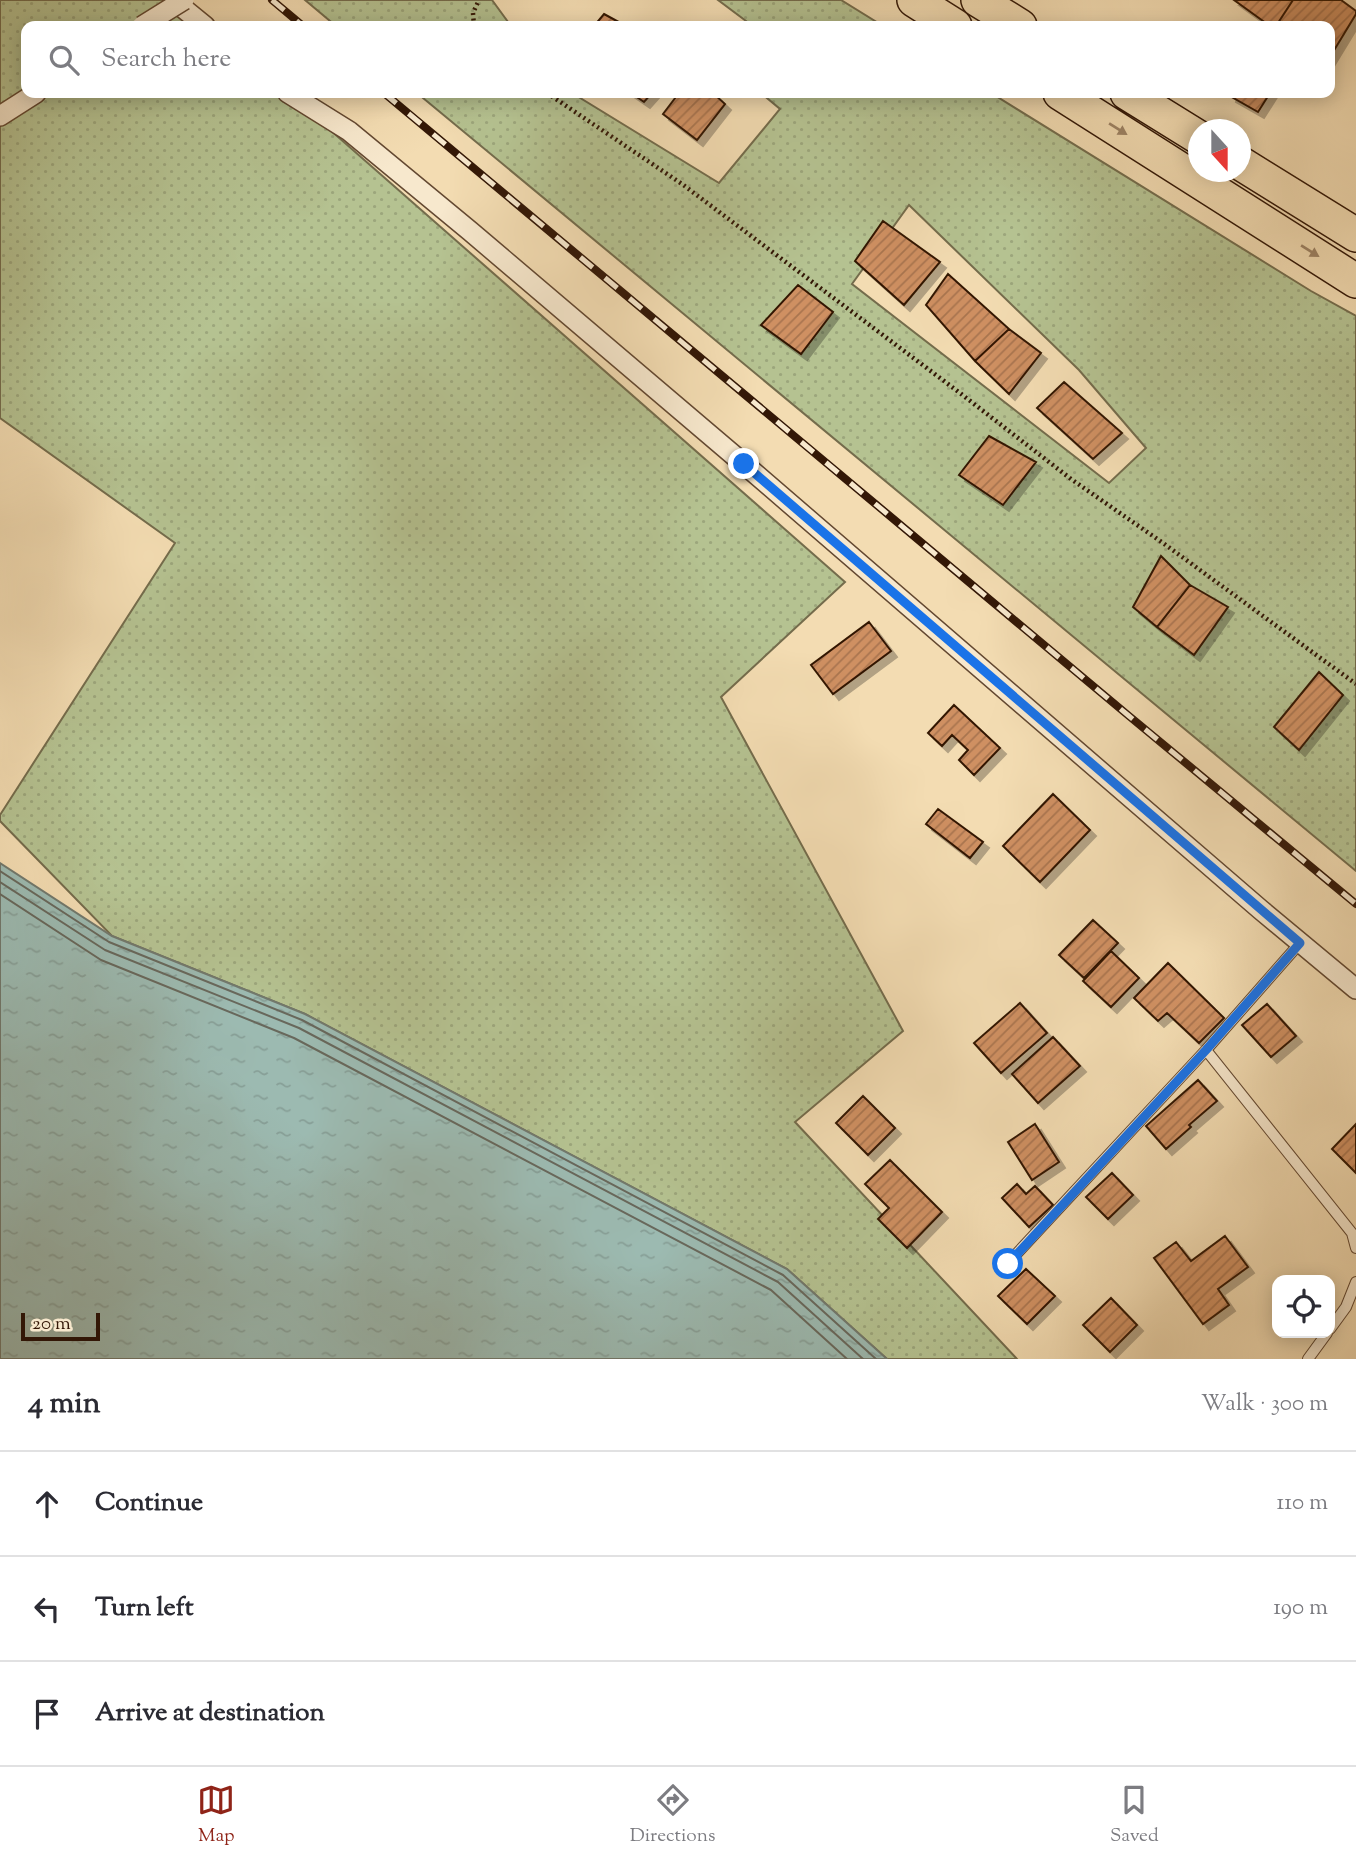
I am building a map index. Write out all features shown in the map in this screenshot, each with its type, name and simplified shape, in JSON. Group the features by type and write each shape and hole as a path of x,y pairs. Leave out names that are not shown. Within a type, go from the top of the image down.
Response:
{"highway":[{"path":"914,0 947,21"},
{"path":"978,0 1012,21"},
{"path":"1068,98 1356,281"},
{"path":"1135,98 1188,130"},
{"path":"1251,169 1356,235"}],"street":[{"path":"173,0 199,21"},
{"path":"150,21 184,0"},
{"path":"0,116 28,98"},
{"path":"296,98 349,131 470,230 1356,989"}],"lane":[{"path":"1008,1264 1206,1050 1300,943"},
{"path":"1206,1050 1352,1233 1356,1248"},
{"path":"1335,1323 1346,1307 1356,1282"},
{"path":"1308,1359 1324,1338"}],"path":[{"path":"474,21 473,13 479,0"},
{"path":"554,98 682,184 1071,479 1356,684"}],"green space":[{"path":"0,0 182,0 206,21 21,21 21,98 294,98 845,582 721,697 903,1031 795,1122 1017,1359 887,1359 787,1269 305,1014 112,936 0,821 0,815 175,543 0,418"},
{"path":"305,0 492,0 507,21 330,21"},
{"path":"718,0 841,0 875,21 746,21"},
{"path":"423,98 580,98 719,183 780,109 767,98 999,98 1311,291 1356,316 1356,871","holes":["909,205 1079,370 1146,448 1109,483 852,284"]}],"water":[{"path":"0,863 112,936 305,1014 787,1269 887,1359 0,1359"}],"building":[{"path":"1234,0 1293,0 1279,21 1263,21"},
{"path":"1293,0 1341,0 1356,11 1335,49 1335,21 1279,21"},
{"path":"604,14 617,21 598,21"},
{"path":"675,98 718,98 725,104 697,140 663,114"},
{"path":"1234,98 1267,98 1258,112"},
{"path":"883,221 940,262 904,305 855,261"},
{"path":"948,274 1009,329 975,361 926,305"},
{"path":"798,285 833,312 801,354 761,325"},
{"path":"1009,329 1041,353 1009,394 975,361"},
{"path":"1064,382 1122,433 1093,459 1037,408"},
{"path":"989,436 1036,462 1003,505 959,475"},
{"path":"1161,556 1190,585 1157,627 1133,607"},
{"path":"1190,585 1228,607 1194,655 1157,627"},
{"path":"869,622 891,651 833,694 811,665"},
{"path":"1319,672 1343,695 1299,750 1274,727"},
{"path":"954,705 1000,748 974,775 959,760 968,750 952,735 942,746 928,733"},
{"path":"1053,794 1090,830 1040,882 1003,846"},
{"path":"938,809 983,842 970,858 926,824"},
{"path":"1093,920 1118,943 1084,978 1059,955"},
{"path":"1111,951 1139,978 1111,1007 1083,981"},
{"path":"1168,963 1224,1018 1199,1043 1167,1013 1158,1021 1134,998"},
{"path":"1020,1003 1047,1033 1001,1073 974,1043"},
{"path":"1267,1004 1296,1036 1271,1057 1242,1025"},
{"path":"1053,1037 1080,1066 1038,1103 1012,1074"},
{"path":"1198,1080 1217,1101 1166,1149 1146,1126"},
{"path":"863,1096 895,1128 868,1155 836,1123"},
{"path":"1035,1124 1059,1162 1032,1180 1008,1142"},
{"path":"1356,1124 1356,1173 1332,1149"},
{"path":"890,1160 942,1212 907,1248 878,1219 889,1208 865,1184"},
{"path":"1112,1173 1133,1195 1108,1219 1086,1197"},
{"path":"1017,1184 1026,1194 1035,1186 1053,1205 1029,1227 1002,1198"},
{"path":"1225,1236 1248,1267 1218,1289 1229,1305 1203,1324 1154,1258 1176,1242 1191,1261"},
{"path":"1026,1269 1055,1296 1027,1324 998,1296"},
{"path":"1111,1298 1137,1325 1110,1352 1083,1325"}],"railway":[{"path":"272,0 297,21"},
{"path":"390,98 1356,904"}],"route":[{"path":"744,464 1300,943 1206,1050 1008,1264"}]}
